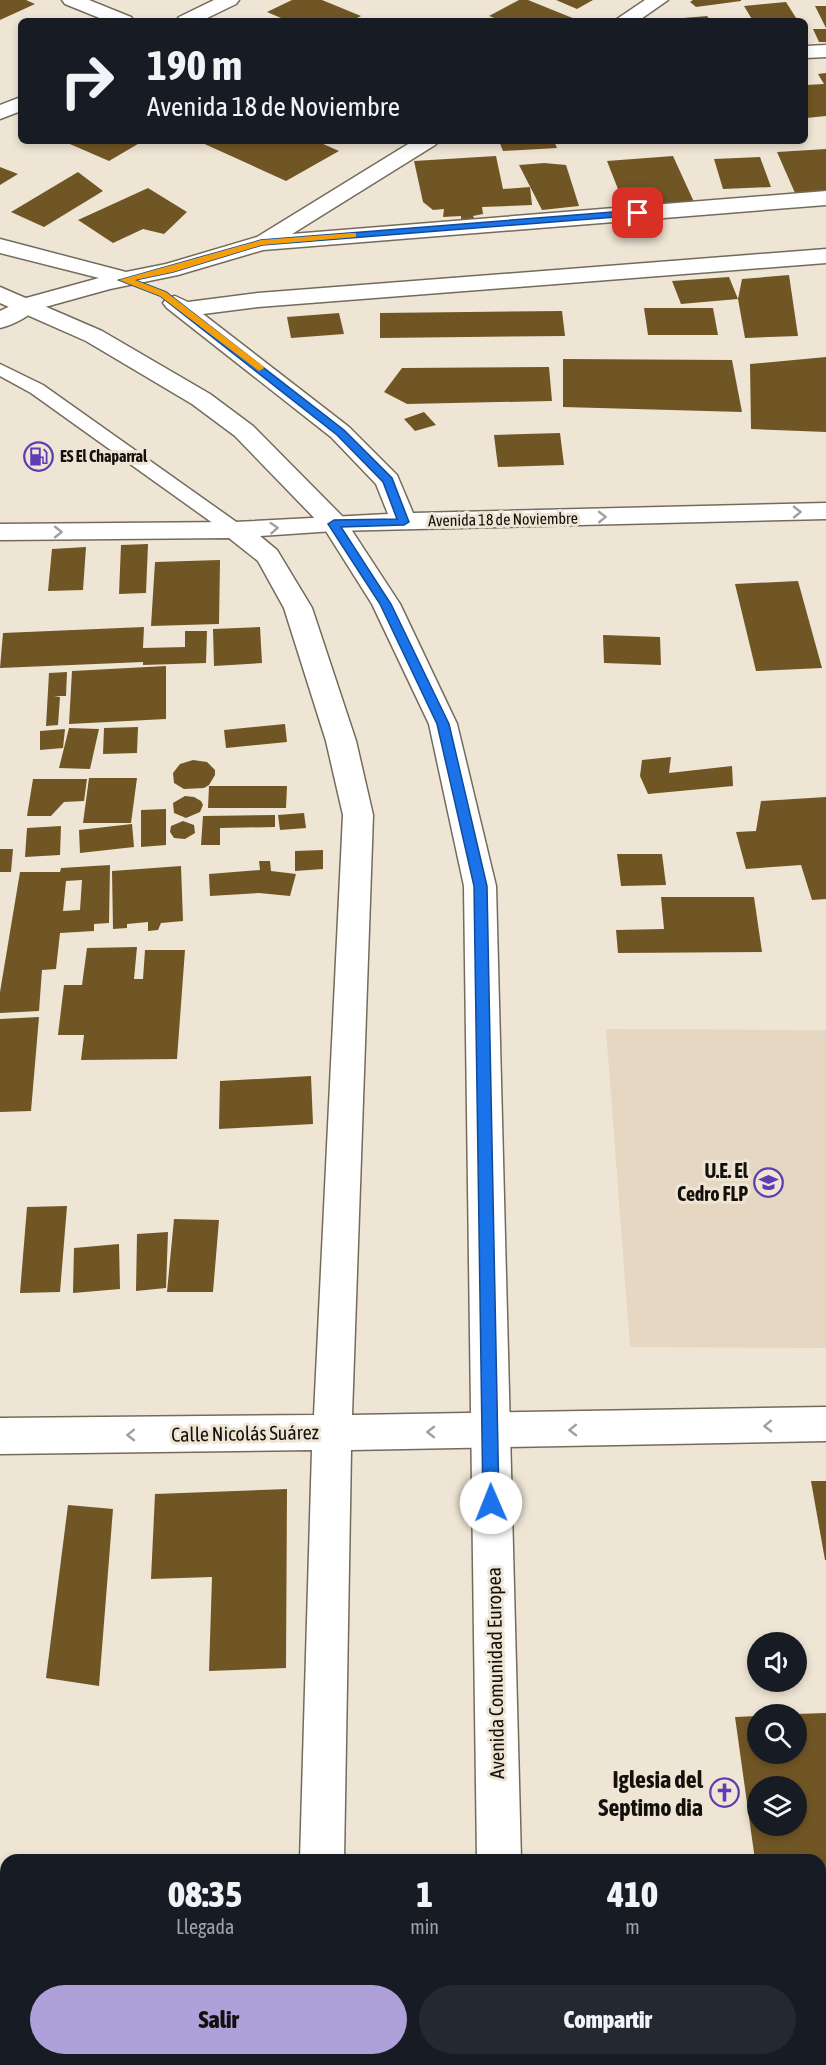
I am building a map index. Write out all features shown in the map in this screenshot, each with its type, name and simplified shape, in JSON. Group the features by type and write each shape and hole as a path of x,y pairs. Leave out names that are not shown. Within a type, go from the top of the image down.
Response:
{"street":[{"path":"72,0 117,18"},
{"path":"192,18 229,0"},
{"path":"629,18 658,0"},
{"path":"808,52 826,51"},
{"path":"0,113 18,104"},
{"path":"261,243 423,144"},
{"path":"0,321 27,305 170,270 261,243 826,198"},
{"path":"0,246 104,272 163,294 340,432 388,481 404,522"},
{"path":"184,309 258,300 826,256"},
{"name":"Avenida Comunidad Europea","path":"0,294 94,336 201,399 244,431 334,524 386,604 443,724 480,886 499,1854"},
{"name":"Avenida 18 de Noviembre","path":"0,532 236,530 334,524 826,512"},
{"path":"236,530 268,556 298,608 340,741 358,815 333,1432 322,1854"},
{"name":"Calle Nicolás Suárez","path":"0,1436 826,1425"}],"lane":[{"path":"0,369 37,389 236,530"}],"shaded area":[{"path":"606,1029 826,1030 826,1348 630,1347"}],"building":[{"path":"0,0 26,0 35,4 0,20"},
{"path":"292,0 322,0 361,16 357,18 281,18 267,12"},
{"path":"519,0 528,0 573,18 494,18 489,16"},
{"path":"556,0 593,0 577,9"},
{"path":"693,0 741,1 696,7 690,2"},
{"path":"786,2 796,18 751,18 744,6"},
{"path":"815,6 826,6 826,28"},
{"path":"707,16 709,18 684,18"},
{"path":"813,29 826,29 826,42 819,42"},
{"path":"826,73 826,116 808,118 808,85 824,84 818,74"},
{"path":"70,144 138,144 109,161"},
{"path":"205,144 323,144 339,151 286,181"},
{"path":"500,144 555,144 557,148 503,151"},
{"path":"826,149 826,191 795,193 777,152"},
{"path":"496,156 503,189 530,187 532,205 482,207 483,214 473,216 475,220 461,221 461,216 443,217 444,209 433,210 423,202 414,161"},
{"path":"673,156 694,202 625,207 607,161"},
{"path":"760,157 771,187 723,189 714,159"},
{"path":"544,163 566,165 579,206 542,210 519,165"},
{"path":"0,167 18,174 0,185"},
{"path":"78,172 103,191 44,227 11,212"},
{"path":"148,188 187,212 164,234 143,229 113,243 78,220"},
{"path":"789,275 798,336 745,338 738,299 742,279"},
{"path":"729,277 738,299 681,304 672,281"},
{"path":"644,308 713,308 718,335 648,335"},
{"path":"562,311 565,336 380,338 380,313"},
{"path":"339,313 344,334 291,338 287,317"},
{"path":"826,357 826,432 751,429 750,364"},
{"path":"563,359 732,360 742,412 563,407"},
{"path":"549,367 552,401 407,404 384,392 402,368"},
{"path":"424,412 436,425 415,431 404,419"},
{"path":"560,433 564,465 498,467 494,435"},
{"path":"148,544 146,593 119,594 121,545"},
{"path":"86,547 83,590 48,591 52,549"},
{"path":"220,560 219,624 151,626 155,562"},
{"path":"798,581 822,668 756,671 735,584"},
{"path":"144,627 143,648 185,647 185,631 207,631 206,663 143,665 143,662 0,668 3,633"},
{"path":"260,627 262,663 214,666 213,629"},
{"path":"603,635 660,637 661,665 604,663"},
{"path":"166,666 166,719 69,724 72,671"},
{"path":"67,672 66,696 54,696 60,697 58,725 46,726 49,673"},
{"path":"285,724 287,742 226,748 224,730"},
{"path":"138,727 137,753 103,754 104,728"},
{"path":"69,728 99,729 90,769 59,768"},
{"path":"65,729 63,748 40,750 40,731"},
{"path":"671,757 669,773 732,766 733,786 648,794 640,776 642,760"},
{"path":"193,760 207,762 215,770 215,775 209,785 204,788 184,789 174,783 173,773 180,764"},
{"path":"89,778 137,778 131,823 83,823"},
{"path":"33,779 87,779 84,801 64,802 51,816 27,816"},
{"path":"209,786 287,786 286,808 208,808"},
{"path":"185,796 194,797 203,805 200,812 186,818 174,813 173,803"},
{"path":"826,797 826,899 812,900 801,865 746,869 736,832 756,831 761,801"},
{"path":"166,809 166,845 141,847 141,810"},
{"path":"304,813 306,828 280,830 278,815"},
{"path":"275,815 275,827 220,828 220,845 201,845 203,816"},
{"path":"183,821 194,825 195,833 185,839 174,838 170,832 171,826"},
{"path":"132,824 134,847 80,853 79,830"},
{"path":"61,826 60,855 25,857 27,828"},
{"path":"0,849 13,849 11,872 0,872"},
{"path":"323,850 323,869 295,871 295,851"},
{"path":"617,854 662,854 666,885 621,886"},
{"path":"259,861 270,861 271,871 296,874 290,896 259,893 210,896 209,874 260,870"},
{"path":"110,865 109,923 94,924 94,931 60,933 56,969 42,970 39,1011 0,1013 0,992 20,872 60,872 61,868","holes":["82,880 80,910 63,911 66,881"]},
{"path":"181,866 183,921 161,923 158,930 148,931 148,922 127,924 127,928 113,929 112,871"},
{"path":"661,897 754,897 762,952 618,953 616,930 664,929"},
{"path":"137,947 134,979 143,979 145,950 185,950 177,1059 81,1060 84,1035 58,1035 64,985 82,985 87,948"},
{"path":"39,1017 31,1111 0,1112 0,1019"},
{"path":"311,1076 313,1124 219,1129 220,1081"},
{"path":"67,1206 60,1292 20,1293 27,1207"},
{"path":"174,1219 219,1220 213,1292 167,1292"},
{"path":"168,1232 166,1288 136,1291 137,1234"},
{"path":"119,1244 120,1289 73,1293 74,1248"},
{"path":"811,1481 826,1481 826,1560 825,1560"},
{"path":"287,1489 286,1668 209,1671 212,1577 151,1579 155,1494"},
{"path":"68,1505 113,1509 99,1686 46,1678"},
{"path":"826,1713 826,1854 754,1854 752,1836 807,1836 807,1776 747,1776 747,1803 735,1717 747,1716 747,1764 807,1764 807,1714"}],"slow traffic":[{"path":"259,368 163,294 124,280 170,270 261,243 352,235"}],"place":[{"name":"ES El Chaparral","path":"39,456"},
{"name":"U.E. El Cedro FLP","path":"769,1182"},
{"name":"Iglesia del Septimo dia","path":"724,1793"}],"route":[{"path":"491,1503 480,886 443,724 386,604 334,524 404,522 388,481 340,432 163,294 124,280 170,270 261,243 638,213"}]}
